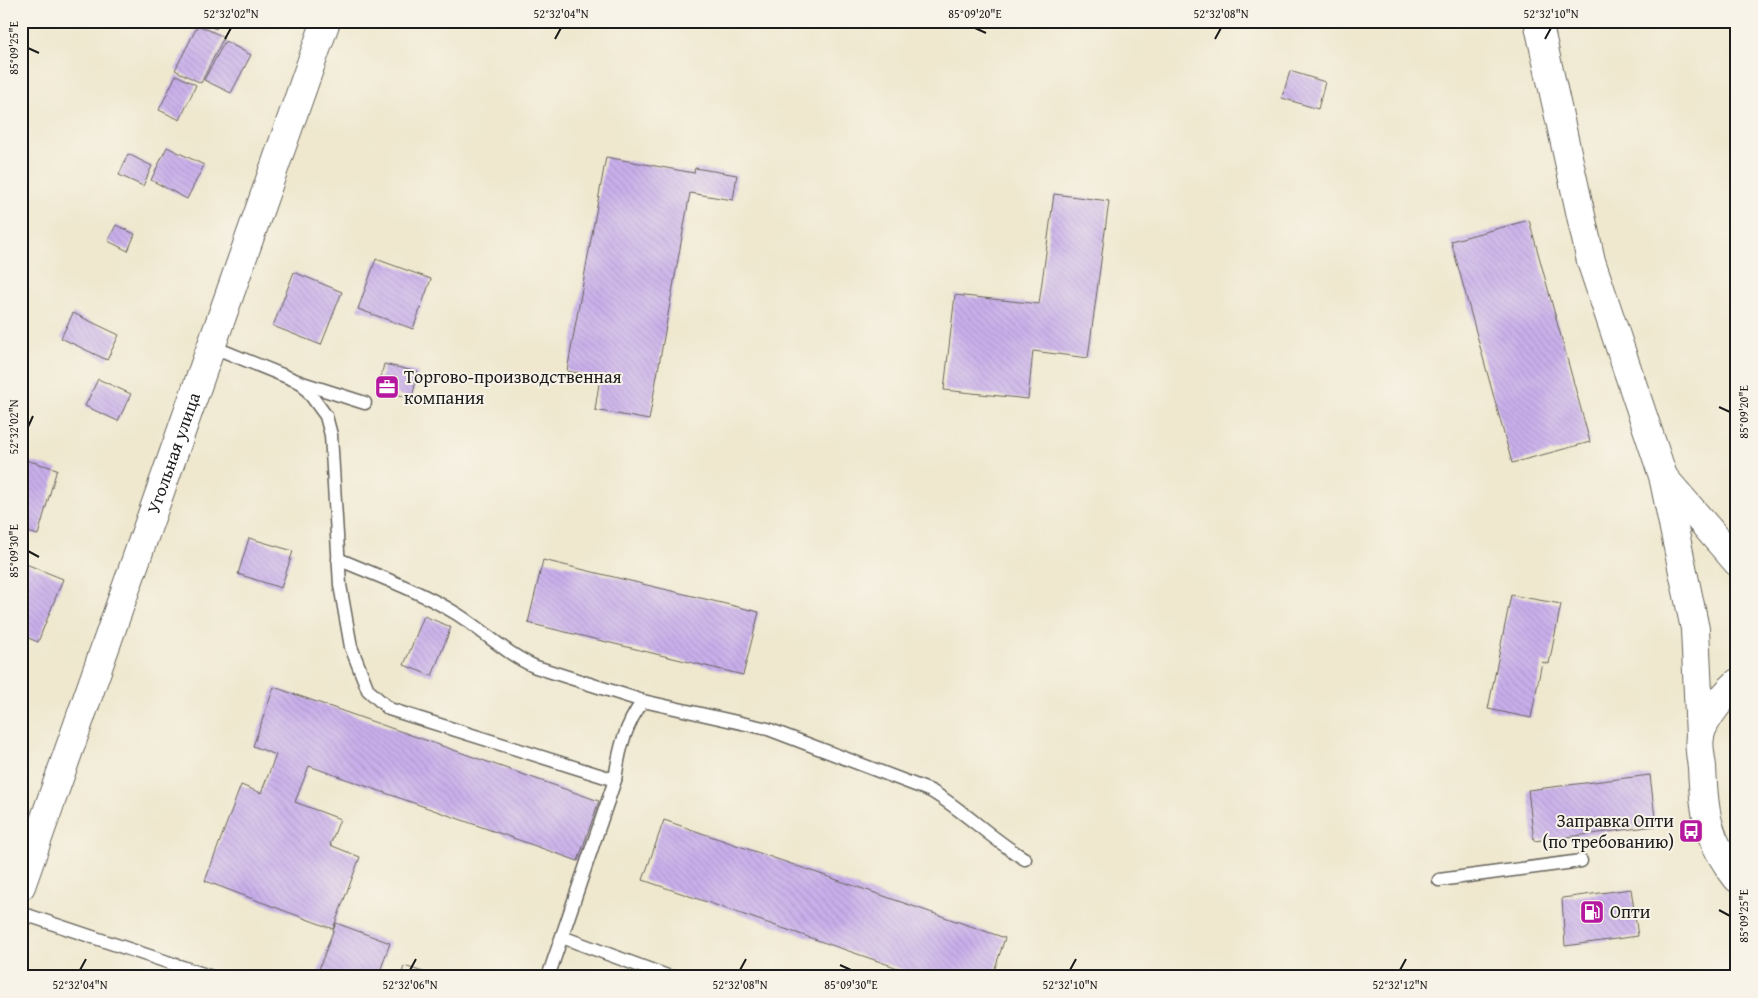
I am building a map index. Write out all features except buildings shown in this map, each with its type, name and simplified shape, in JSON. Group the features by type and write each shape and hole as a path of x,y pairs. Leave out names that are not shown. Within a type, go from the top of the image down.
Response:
{"main road":[{"name":"Угольная улица","path":"21,886 326,21"},
{"path":"1538,21 1591,260 1663,476 1695,629 1703,788 1709,829 1719,855 1737,878"},
{"path":"1663,476 1737,562"},
{"path":"1700,736 1721,698 1737,683"}],"lane":[{"path":"211,346 302,383 364,403"},
{"path":"302,383 326,416 331,435 340,585 351,647 368,690 389,709 615,780"},
{"path":"338,559 409,589 456,613 519,660 567,678 643,701 768,729 932,791 952,803 997,842 1025,859"},
{"path":"548,977 615,780 619,752 626,731 633,715 643,701"},
{"path":"1439,880 1581,861"},
{"path":"21,913 212,977"},
{"path":"562,937 670,977"}],"place":[{"name":"Торгово-производственная компания","path":"387,387"},
{"name":"Заправка Опти (по требованию)","path":"1691,831"},
{"name":"Опти","path":"1592,912"}]}
